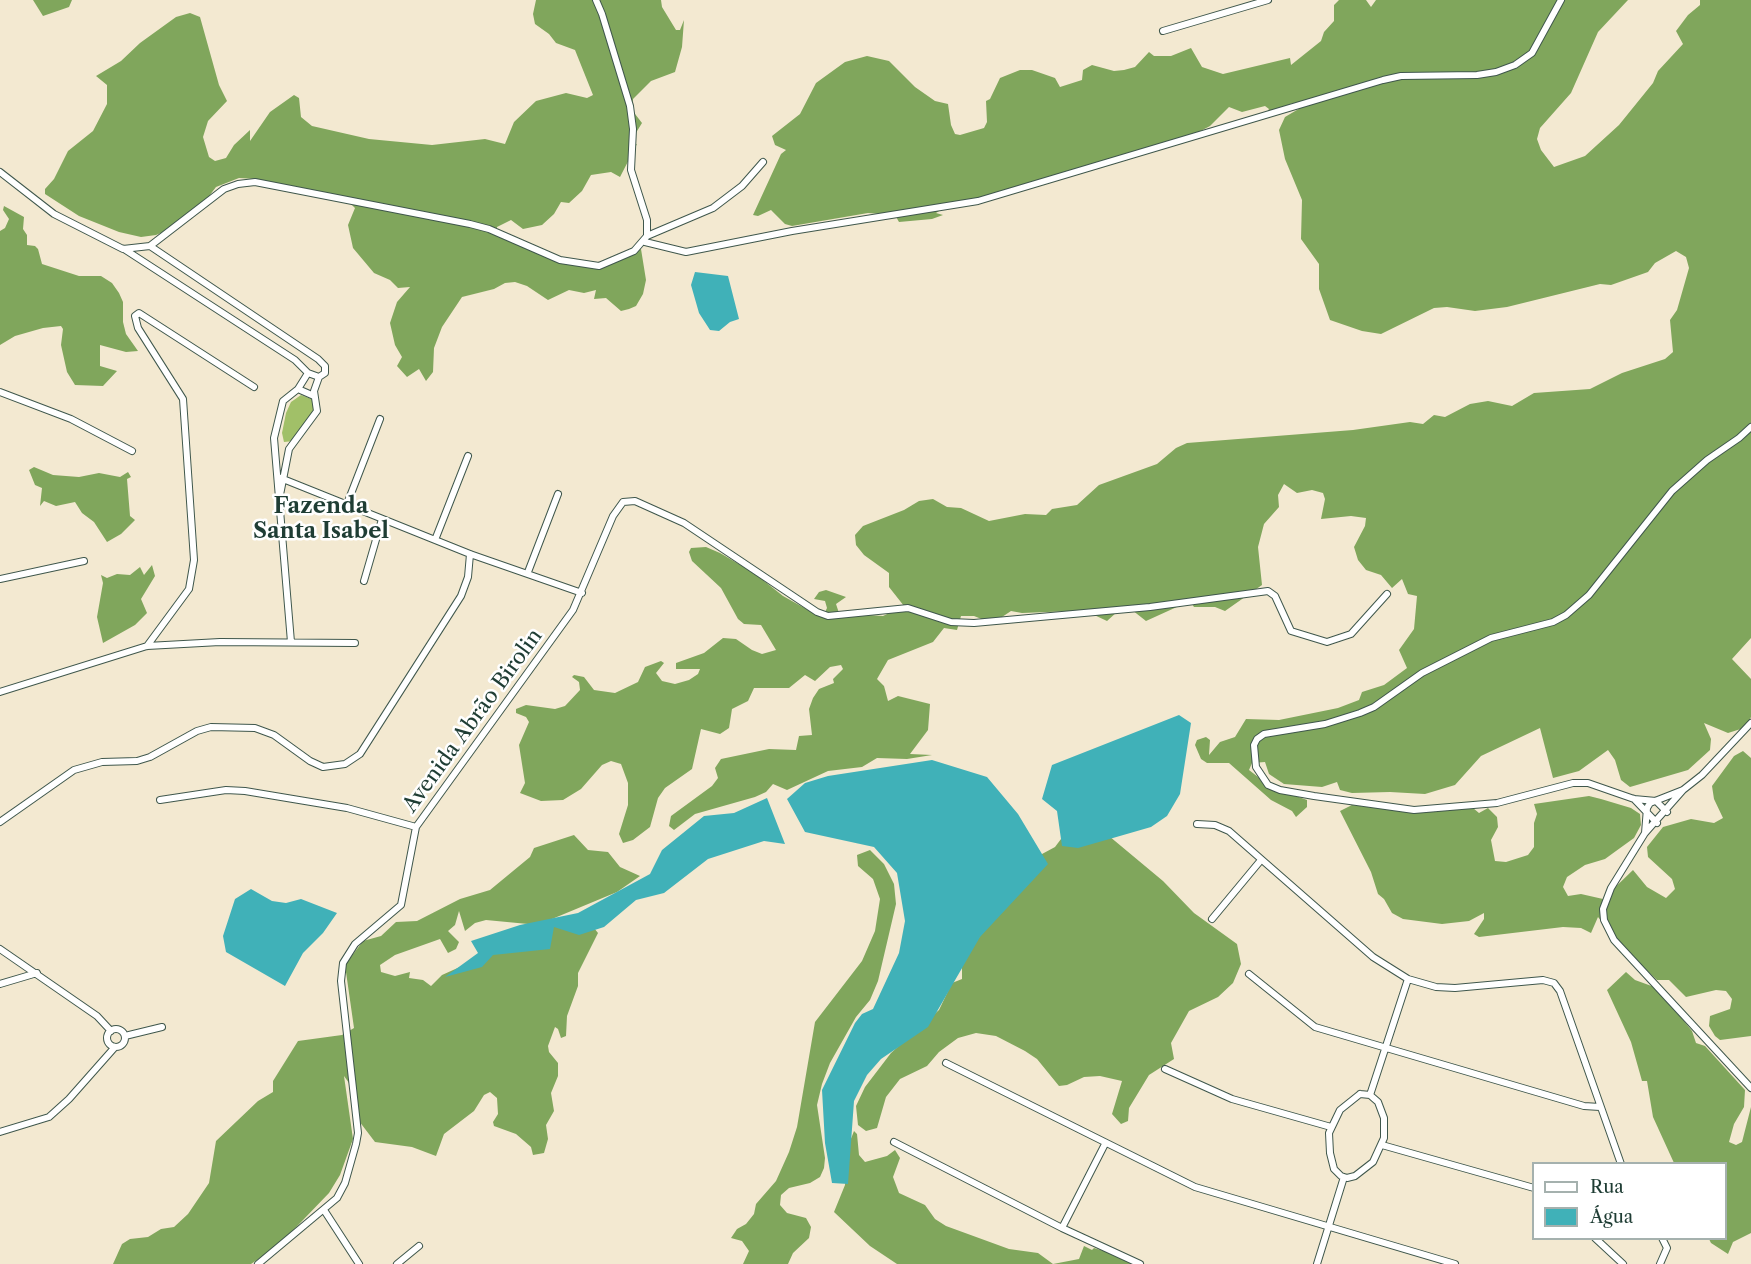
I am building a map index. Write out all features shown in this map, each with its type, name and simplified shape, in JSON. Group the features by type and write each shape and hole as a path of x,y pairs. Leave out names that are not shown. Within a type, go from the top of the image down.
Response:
{"street":[{"path":"596,0 603,14 630,106 633,129 632,170 647,220 646,239"},
{"path":"1163,31 1268,0"},
{"path":"646,239 686,252 792,231 967,204 1078,173 1259,115 1383,80 1401,76 1477,75 1496,72 1515,65 1532,53 1561,0"},
{"path":"123,249 150,246 224,189 238,183 255,182 470,224 489,229 560,260 599,266 634,251 646,239 713,208 742,186 763,162"},
{"path":"0,172 54,214 123,249 295,360 308,373 319,377"},
{"path":"150,246 325,366 325,373 319,377 314,396 317,411 289,449 281,479 280,495 291,642"},
{"path":"147,646 189,589 194,560 183,399 138,328 135,316 139,313 254,387"},
{"path":"295,360 303,349"},
{"path":"281,479 274,438 277,417 288,396 298,390 308,373"},
{"path":"298,390 314,396"},
{"path":"0,392 71,419 132,451"},
{"path":"346,504 380,419"},
{"path":"1667,812 1656,801 1634,799 1602,786 1573,783 1497,803 1414,810 1280,790 1261,777 1253,756 1254,745 1257,739 1264,734 1325,724 1360,713 1422,673 1491,638 1553,622 1566,615 1589,595 1672,491 1707,460 1751,427"},
{"path":"1739,438 1751,435"},
{"path":"435,540 468,456"},
{"path":"281,479 470,554 582,592"},
{"path":"528,572 558,494"},
{"name":"Avenida Abrão Birolin","path":"258,1264 337,1198 345,1183 358,1133 341,981 343,963 356,944 401,905 416,826 573,610 613,516 622,502 630,500 678,520 817,612 828,616 900,607 922,611 951,622 974,623 1095,613 1268,591 1275,596 1291,631 1327,642 1351,634 1387,594"},
{"path":"364,581 382,519"},
{"path":"0,822 74,770 102,762 143,759 165,751 197,731 211,727 255,728 274,735 310,761 323,767 345,764 360,754 368,743 461,596 468,577 470,554"},
{"path":"0,579 84,561"},
{"path":"0,692 147,646 220,642 355,643"},
{"path":"1751,723 1702,774 1683,790 1667,812 1645,833 1606,899 1604,909 1608,930 1751,1088"},
{"path":"160,800 226,790 245,791 347,808 416,826"},
{"path":"1645,833 1648,805 1683,790"},
{"path":"1634,799 1657,823"},
{"path":"1197,824 1225,829 1372,957 1408,979 1436,987 1455,988 1543,980 1554,983 1560,991 1620,1162"},
{"path":"1212,919 1261,860"},
{"path":"0,949 97,1016 111,1031"},
{"path":"0,984 37,973"},
{"path":"1249,974 1312,1025 1385,1049 1584,1106 1600,1107"},
{"path":"1370,1095 1408,979"},
{"path":"125,1036 162,1027"},
{"path":"115,1047 107,1039 111,1031 119,1029 125,1036"},
{"path":"0,1132 49,1117 69,1099 115,1047 123,1044 125,1036"},
{"path":"946,1063 1105,1144 1208,1192 1455,1264"},
{"path":"1165,1069 1232,1099 1331,1127"},
{"path":"1360,1094 1370,1095 1378,1102 1384,1118 1382,1145 1368,1166 1355,1176 1344,1177 1336,1172 1331,1160 1329,1140 1331,1127 1336,1115 1348,1101 1360,1094"},
{"path":"894,1142 1062,1228 1140,1264"},
{"path":"1062,1228 1105,1144"},
{"path":"1382,1145 1532,1188"},
{"path":"1317,1264 1344,1177"},
{"path":"324,1210 359,1264"},
{"path":"1596,1240 1623,1264"},
{"path":"1660,1264 1667,1248 1663,1240"},
{"path":"397,1264 418,1246"}],"green space":[{"path":"33,0 72,0 69,7 43,16"},
{"path":"536,0 661,0 662,7 676,30 680,30 684,20 682,47 675,72 651,81 633,99 632,110 642,123 634,136 633,145 637,144 620,177 611,172 591,175 582,191 569,203 561,202 554,214 542,225 523,229 511,220 497,227 497,230 552,258 597,265 641,249 646,280 643,294 636,306 629,309 621,311 606,298 594,299 596,290 584,293 569,290 548,300 527,286 515,282 462,297 442,327 434,348 433,372 426,381 419,369 407,377 397,366 402,357 395,345 390,323 397,302 410,287 398,288 390,280 374,273 353,248 348,225 355,208 350,203 256,179 239,178 216,187 203,204 175,227 156,235 141,237 119,232 79,216 45,194 45,189 54,179 68,151 93,131 107,104 107,85 96,76 121,61 140,43 176,17 190,13 200,17 219,85 227,101 208,121 203,137 209,157 215,161 226,158 234,145 250,130 250,141 270,112 294,95 299,98 301,117 312,126 369,139 432,145 485,139 505,144 514,122 536,101 566,93 587,98 593,95 575,50 556,43 549,34 535,24 533,14"},
{"path":"1339,0 1366,0 1371,7 1376,0 1628,0 1598,32 1571,93 1540,128 1537,139 1541,150 1554,167 1585,156 1619,125 1653,83 1658,71 1683,44 1676,31 1688,15 1700,5 1700,0 1751,0 1751,638 1732,659 1751,679 1751,717 1747,727 1728,733 1704,723 1711,739 1710,750 1688,770 1630,787 1621,780 1615,760 1608,750 1579,771 1553,778 1540,728 1481,756 1455,785 1425,794 1352,793 1340,790 1337,782 1322,787 1284,784 1269,774 1265,762 1252,763 1249,770 1271,787 1307,800 1307,807 1296,817 1292,811 1271,800 1229,763 1207,763 1201,759 1195,745 1197,740 1206,737 1210,740 1209,755 1220,742 1235,737 1246,719 1279,720 1338,708 1359,700 1362,692 1384,685 1407,668 1399,650 1414,629 1417,596 1408,594 1402,579 1392,588 1381,575 1366,570 1358,560 1354,547 1365,526 1366,518 1351,516 1321,519 1325,499 1323,493 1312,490 1297,493 1284,484 1278,495 1279,507 1264,524 1258,547 1262,585 1225,611 1215,607 1194,607 1190,601 1146,621 1132,610 1117,612 1107,621 1090,613 1073,611 1022,613 1011,611 1002,617 984,620 974,616 961,616 957,630 944,628 933,642 888,660 877,679 884,686 888,701 898,696 930,704 928,730 910,754 932,755 907,759 877,758 862,767 828,771 787,790 773,784 766,792 755,797 695,814 674,830 669,826 671,816 712,786 718,778 715,768 721,759 769,749 796,750 799,736 812,735 809,709 813,698 819,689 834,683 833,679 843,669 841,665 830,667 815,681 805,675 789,688 754,688 748,701 732,709 729,728 720,734 701,729 692,769 665,788 658,798 650,827 633,840 623,843 619,834 628,805 628,783 621,764 611,761 602,765 581,789 563,800 541,801 520,793 525,783 519,745 529,722 526,717 516,713 516,709 526,705 555,709 565,706 580,690 579,682 572,677 574,675 584,677 594,690 615,693 638,682 645,667 661,661 664,663 656,673 662,681 675,684 689,680 698,674 700,669 676,669 676,663 704,653 723,638 736,639 762,654 776,650 761,625 744,624 738,619 721,588 692,561 689,552 691,548 706,547 720,553 754,573 783,596 817,615 824,614 827,608 825,601 814,599 819,592 826,590 846,597 836,604 839,613 883,616 904,606 889,587 889,573 864,555 856,545 855,535 863,526 904,510 919,501 933,499 947,507 961,508 989,521 1025,514 1046,515 1052,509 1077,505 1099,485 1157,464 1176,448 1187,443 1353,430 1410,422 1423,424 1434,415 1445,417 1470,404 1488,401 1512,406 1534,393 1590,389 1622,373 1665,359 1673,352 1670,320 1677,310 1689,268 1686,257 1676,251 1655,263 1648,272 1611,285 1600,284 1507,307 1475,311 1447,307 1434,308 1381,334 1362,331 1330,320 1319,289 1319,264 1301,239 1302,200 1285,159 1279,130 1285,117 1319,97 1290,104 1276,113 1265,115 1269,109 1265,106 1242,112 1229,107 1210,126 1193,135 1166,145 1132,152 1113,162 939,211 936,213 943,215 932,219 899,222 895,215 868,213 792,226 785,224 771,210 758,216 753,215 781,154 786,150 775,145 772,136 800,114 816,83 845,62 867,56 889,61 915,87 935,101 948,104 951,125 955,134 960,135 984,128 987,122 986,101 990,99 1000,78 1020,70 1032,70 1055,78 1060,87 1082,80 1083,70 1092,65 1114,71 1124,70 1135,67 1149,52 1154,56 1171,56 1191,48 1202,67 1223,74 1290,58 1291,65 1321,41 1324,32 1334,21 1334,5"},
{"path":"4,206 24,217 23,229 27,235 27,245 38,249 42,264 79,276 101,276 112,283 119,293 123,302 123,322 126,334 138,351 126,352 100,345 100,366 117,371 103,386 75,385 67,372 61,345 63,329 61,326 43,328 15,336 0,345 0,231 5,228 9,219 3,210"},
{"path":"301,395 314,400 315,412 294,441 284,442 282,433 286,413 291,402"},
{"path":"34,467 53,475 79,477 99,473 120,477 128,472 131,477 127,479 130,516 135,520 121,534 107,542 94,522 82,513 75,502 56,506 44,501 40,506 42,488 35,485 29,470"},
{"path":"152,565 155,576 141,599 147,613 135,625 103,643 97,617 103,583 101,575 107,578 117,574 130,575 140,567 144,575"},
{"path":"1743,751 1751,758 1751,1036 1720,1040 1709,1026 1710,1016 1730,1009 1732,999 1726,991 1716,990 1686,997 1669,980 1657,980 1620,945 1598,917 1591,933 1581,928 1563,927 1479,937 1474,934 1484,919 1484,913 1469,921 1442,924 1403,919 1392,913 1384,899 1378,894 1371,872 1340,811 1352,805 1408,812 1473,808 1479,813 1488,808 1497,817 1498,827 1491,840 1495,861 1506,862 1528,855 1534,847 1534,823 1537,814 1534,804 1589,796 1601,799 1631,808 1640,814 1641,825 1634,838 1605,859 1585,865 1567,877 1563,887 1568,896 1581,894 1603,899 1633,870 1647,887 1666,898 1675,889 1672,879 1648,857 1647,847 1663,827 1691,819 1714,823 1723,818 1714,799 1712,786 1734,756"},
{"path":"574,835 588,850 608,852 620,867 640,876 617,892 552,919 594,928 598,933 578,973 578,986 567,1016 566,1036 561,1038 555,1027 548,1046 549,1052 558,1063 558,1076 551,1093 554,1111 546,1125 548,1139 544,1153 533,1155 531,1147 516,1134 494,1126 493,1122 498,1114 497,1098 490,1092 484,1095 474,1111 444,1134 436,1156 412,1147 375,1142 359,1121 349,1083 344,1076 353,1139 340,1175 329,1193 278,1246 251,1264 113,1264 122,1244 130,1239 148,1237 161,1229 174,1227 188,1214 209,1183 216,1141 258,1101 273,1092 273,1081 298,1041 342,1035 354,1028 345,965 363,941 381,936 396,922 417,921 460,899 490,890 530,857 534,848","holes":["459,911 465,931 475,923 486,920 528,924 462,966 442,975 431,986 423,980 409,978 410,972 395,976 381,972 380,965 395,955 440,939 448,953 456,949 459,942 448,931 455,925"]},
{"path":"1109,836 1163,881 1194,913 1237,944 1241,964 1233,983 1218,997 1189,1011 1171,1043 1174,1059 1149,1075 1129,1108 1128,1121 1121,1124 1112,1114 1122,1081 1100,1076 1084,1077 1059,1086 1037,1059 1025,1051 996,1036 976,1033 958,1038 939,1052 927,1066 900,1079 886,1097 877,1128 866,1131 858,1125 856,1106 865,1087 891,1053 939,1010 952,983 962,979 962,960 1042,854 1055,847 1061,839"},
{"path":"870,850 884,864 894,884 896,904 878,981 870,1000 856,1017 830,1063 822,1084 817,1105 825,1158 820,1177 810,1183 789,1188 781,1195 780,1205 787,1213 806,1218 811,1227 809,1238 793,1253 788,1264 743,1264 749,1251 742,1241 731,1238 737,1229 746,1224 754,1214 756,1204 776,1181 789,1152 797,1127 815,1022 862,961 875,931 880,899 873,879 858,866 857,855"},
{"path":"1626,972 1635,980 1657,988 1692,1031 1696,1043 1705,1046 1745,1090 1744,1107 1734,1124 1729,1142 1736,1145 1742,1142 1751,1107 1751,1233 1733,1242 1728,1254 1710,1240 1727,1240 1727,1162 1674,1162 1653,1117 1647,1081 1642,1081 1631,1042 1607,990"},
{"path":"854,1131 857,1134 859,1155 865,1162 887,1156 895,1150 900,1158 893,1177 899,1193 925,1205 935,1219 946,1226 1009,1249 1038,1253 1053,1264 897,1264 870,1246 834,1212 845,1185 847,1149"},
{"path":"1084,1246 1117,1255 1136,1264 1053,1264 1079,1259"}],"water":[{"path":"695,272 728,276 739,319 730,322 719,331 710,330 699,313 691,285"},
{"path":"1179,715 1191,723 1180,794 1167,816 1151,827 1078,848 1062,846 1057,811 1042,799 1052,765"},
{"path":"932,760 987,777 1018,814 1048,864 980,937 928,1027 881,1059 867,1075 854,1101 848,1184 832,1183 825,1143 822,1090 855,1023 862,1014 873,1009 899,953 905,921 897,873 874,847 805,832 787,799 805,783 828,776"},
{"path":"767,798 785,844 764,841 708,859 664,893 636,900 604,927 579,935 554,927 550,949 493,955 482,967 445,977 478,953 471,941 520,925 578,913 650,874 662,850 704,816 734,813"},
{"path":"251,889 272,901 286,903 301,899 337,913 323,933 303,953 285,986 226,952 223,936 235,899"}],"district":[{"name":"Fazenda Santa Isabel","path":"321,520"}]}
